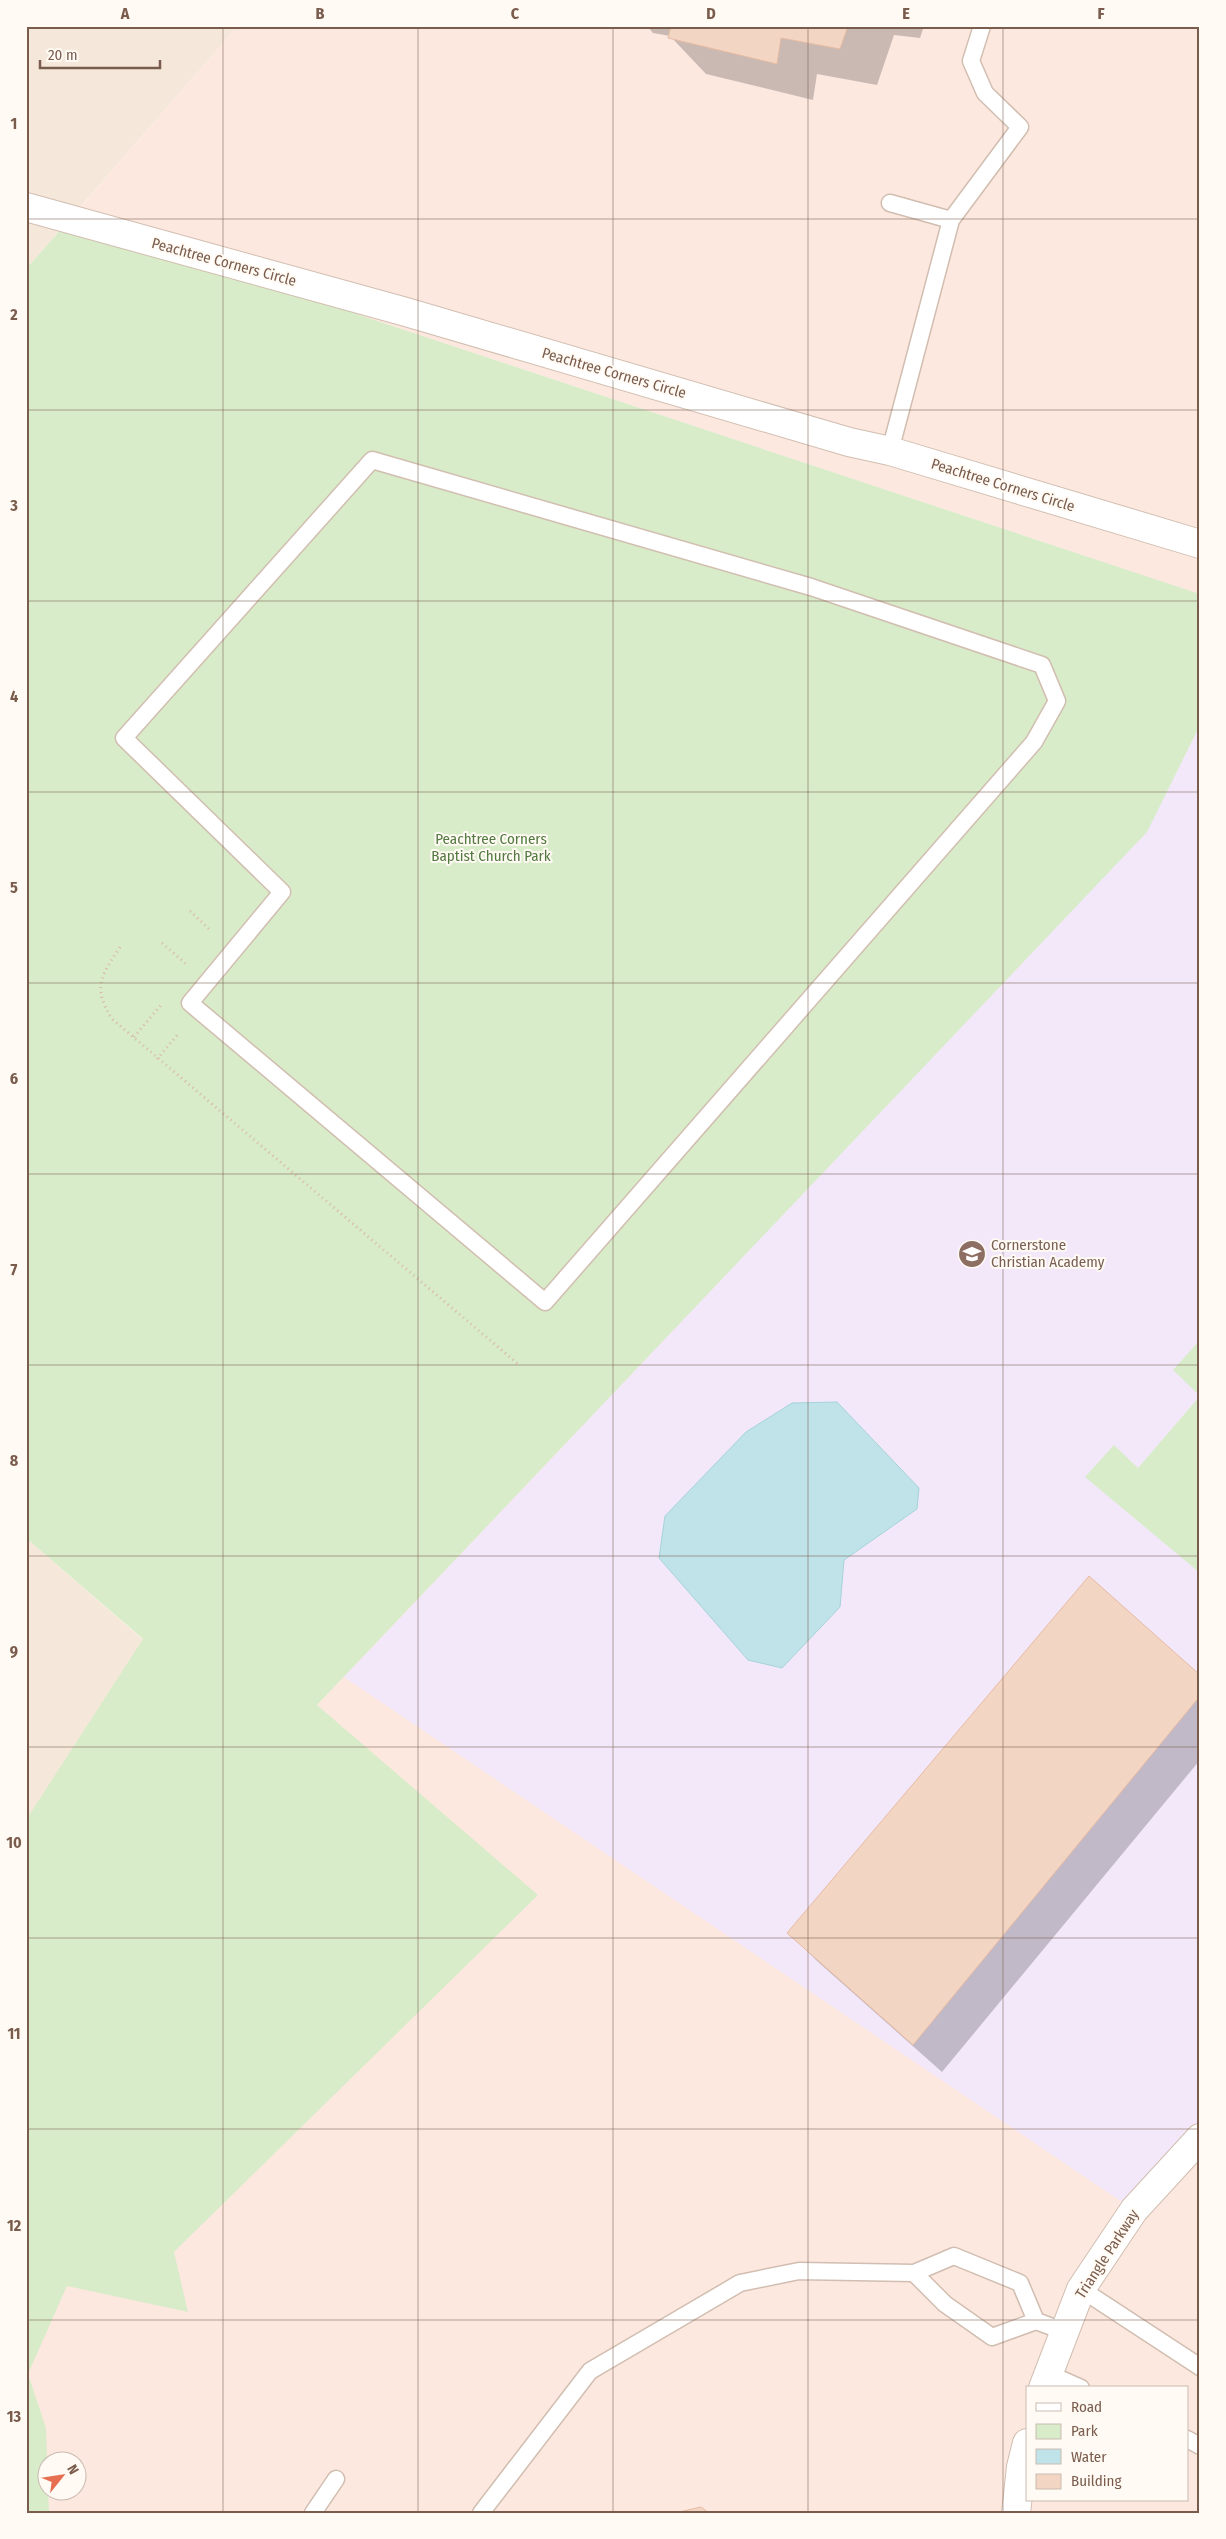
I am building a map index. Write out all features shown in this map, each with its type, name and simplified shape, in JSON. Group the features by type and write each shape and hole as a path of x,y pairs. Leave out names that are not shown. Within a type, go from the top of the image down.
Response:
{"street":[{"name":"Peachtree Corners Circle","path":"26,207 406,312 848,442 890,451 1200,544"},
{"name":"Triangle Parkway","path":"1045,2380 1081,2289 1134,2210 1200,2138"},
{"path":"1016,2513 1021,2467 1026,2447"}],"lane":[{"path":"890,451 951,220 1020,127 985,93 971,61 982,26"},
{"path":"890,202 951,220"},
{"path":"372,460 811,587 1042,665 1057,701 1034,742 545,1302 198,1010 190,1003 282,892 124,738 372,460"},
{"path":"481,2513 590,2371 740,2283 799,2271 914,2274 954,2256 1020,2283 1036,2321"},
{"path":"914,2274 945,2304 992,2337 1036,2321 1064,2331"},
{"path":"1081,2289 1200,2367"},
{"path":"1045,2380 1072,2386"},
{"path":"313,2513 336,2479"}],"path":[{"path":"190,912 212,931"},
{"path":"162,943 192,970"},
{"path":"120,947 100,985 102,1003 112,1019 518,1364"},
{"path":"134,1037 166,1000"},
{"path":"157,1059 198,1010"}],"shaded area":[{"path":"26,26 238,26 26,269"},
{"path":"238,26 1200,26 1200,594 70,219"},
{"path":"1200,725 1200,2513 26,2513 26,2021 343,1677 1146,832"},
{"name":"Cornerstone Christian Academy","path":"1200,725 1200,2138 1134,2210 344,1677 1146,832"},
{"path":"26,1538 273,1753 26,2021"}],"green space":[{"name":"Peachtree Corners Baptist Church Park","path":"70,219 1200,594 1200,725 1147,832 317,1705 538,1895 174,2252 188,2312 67,2286 28,2374 46,2428 47,2452 38,2452 38,2502 49,2502 49,2513 26,2513 26,1820 143,1639 26,1538 26,269"},
{"path":"1200,1340 1200,1396 1173,1370"},
{"path":"1200,1396 1200,1573 1085,1477 1114,1445 1138,1468"}],"water":[{"path":"837,1402 919,1488 917,1509 844,1560 840,1607 782,1668 748,1660 659,1558 665,1516 746,1432 792,1403"}],"building":[{"path":"671,26 848,26 840,49 781,38 777,64 668,38"},
{"path":"1089,1576 1200,1675 1200,1696 913,2045 787,1933"},
{"path":"701,2507 709,2513 675,2513"}],"place":[{"name":"Cornerstone Christian Academy","path":"972,1254"}]}
